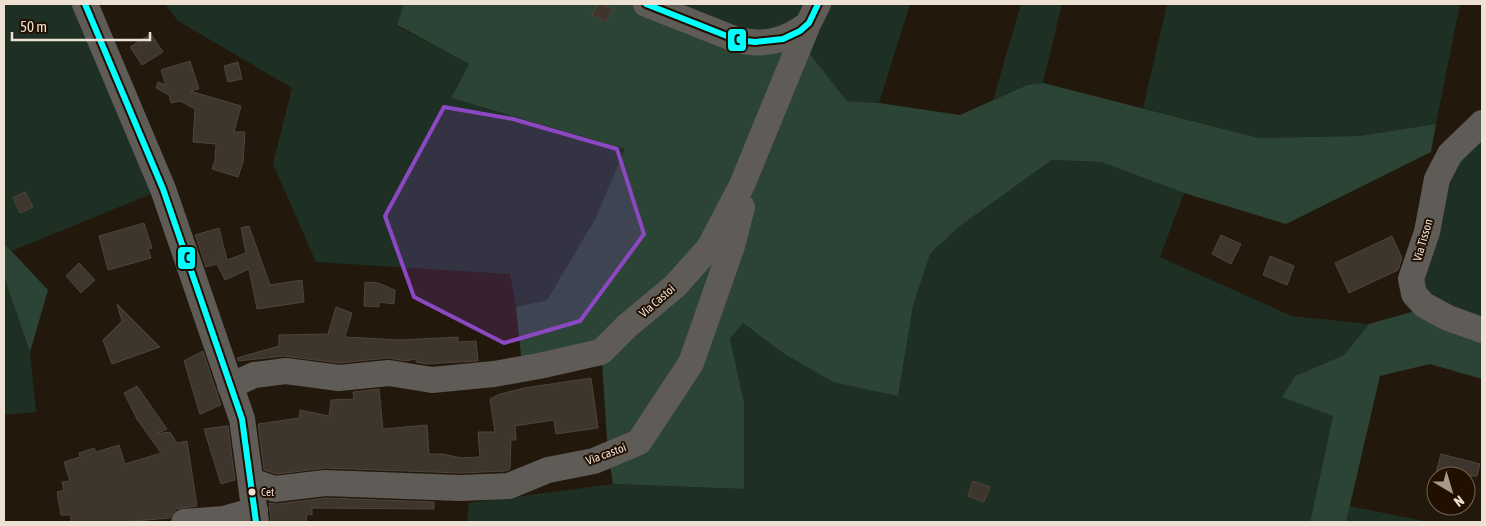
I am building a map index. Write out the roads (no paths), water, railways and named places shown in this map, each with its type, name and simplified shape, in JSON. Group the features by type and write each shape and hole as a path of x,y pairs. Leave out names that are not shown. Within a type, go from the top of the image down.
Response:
{"street":[{"path":"85,4 163,189 242,418 256,516 184,522"},
{"path":"646,4 737,40 751,43 779,40 795,35 813,14"},
{"name":"Via Castoi","path":"230,386 254,375 286,370 339,378 389,373 432,380 494,374 601,352 627,326 675,286 709,248 742,185 813,14"},
{"name":"Via Tisson","path":"1482,123 1450,154 1437,179 1427,232 1411,279 1414,294 1424,305 1448,318 1482,330"},
{"name":"Via castoi","path":"251,481 275,489 325,482 460,488 509,486 548,470 594,461 639,442 691,363 732,246 760,141"}],"place":[{"name":"Cet","path":"252,492"}]}
